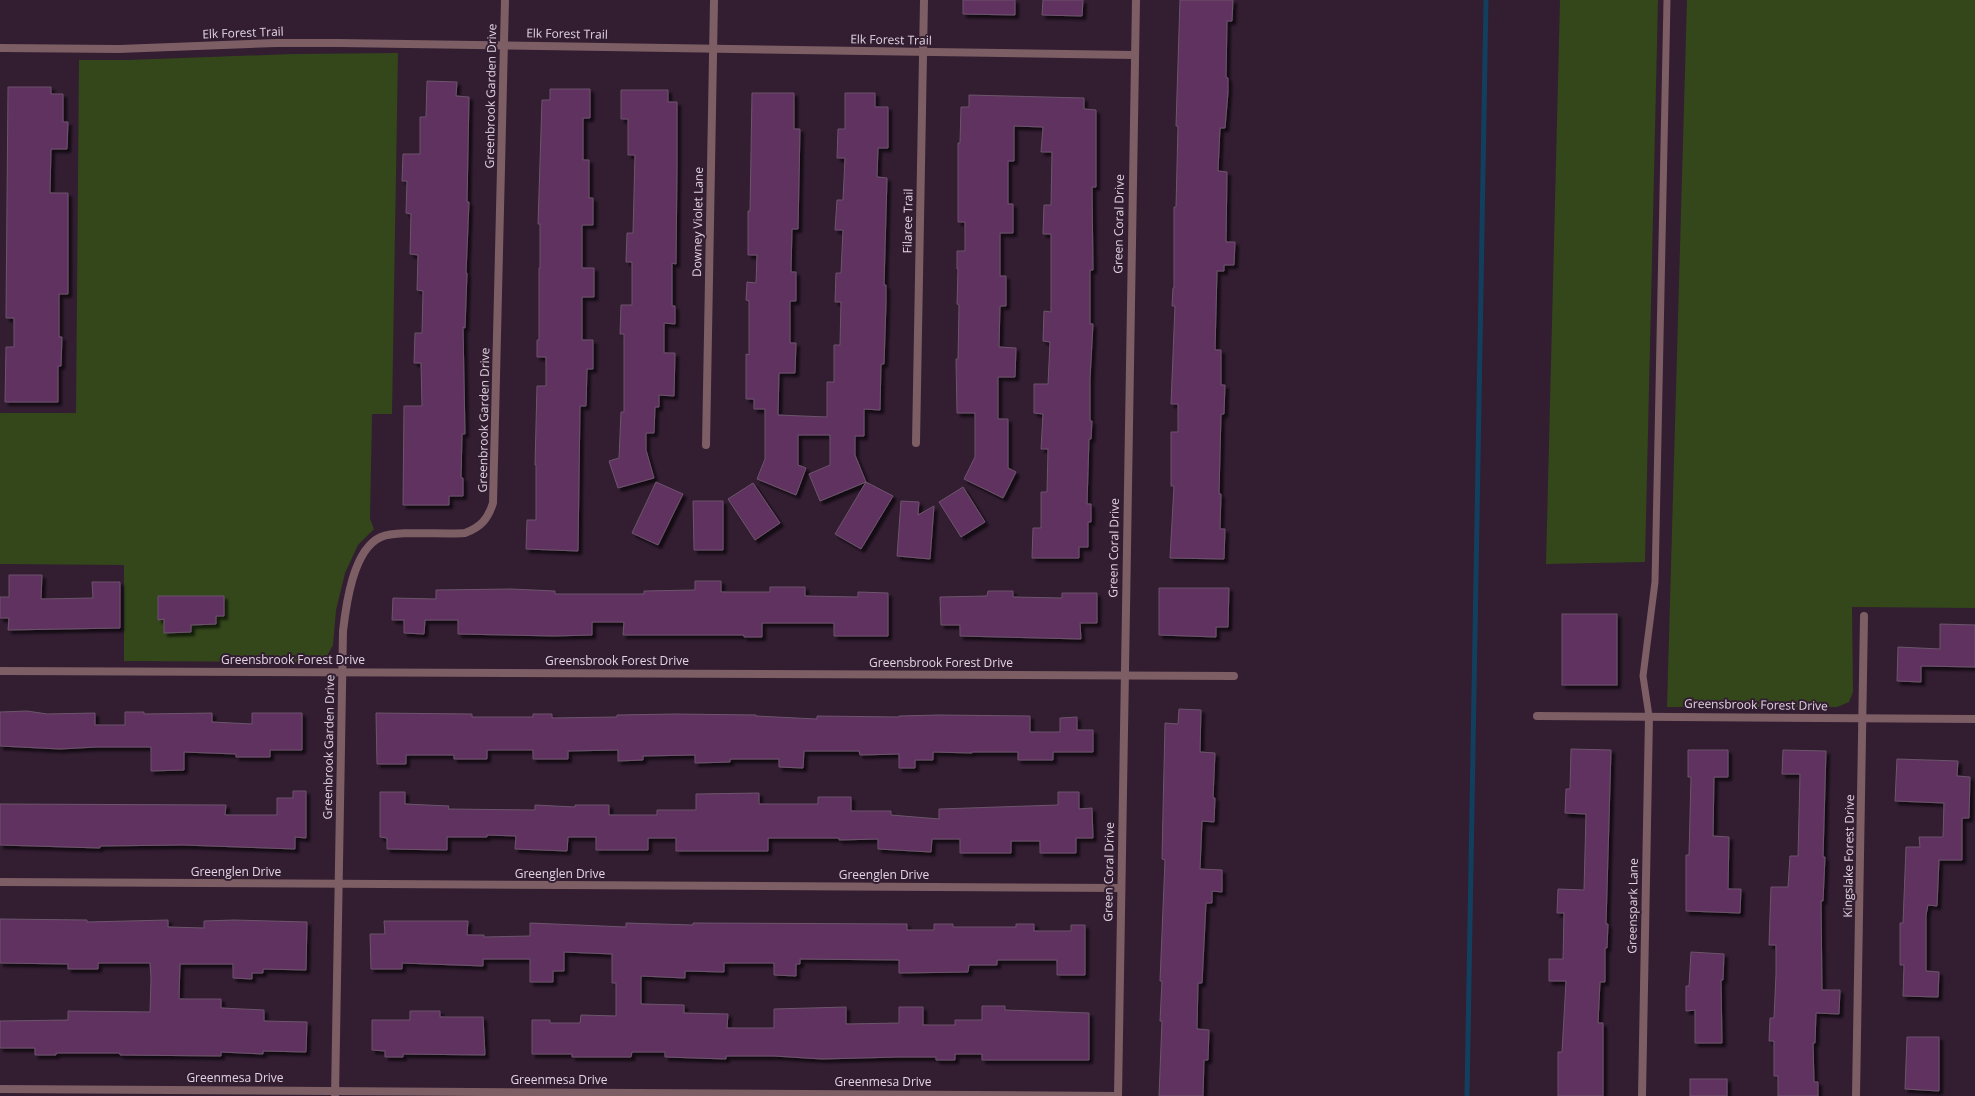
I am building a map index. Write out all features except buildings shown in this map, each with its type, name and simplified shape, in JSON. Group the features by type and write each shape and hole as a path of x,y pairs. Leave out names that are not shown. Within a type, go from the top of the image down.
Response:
{"street":[{"name":"Greenbrook Garden Drive","path":"335,1093 343,631 346,605 356,568 363,554 372,543 382,537 394,535 464,533 475,529 485,522 493,503 505,0"},
{"name":"Downey Violet Lane","path":"706,445 714,0"},
{"name":"Filaree Trail","path":"916,443 924,0"},
{"name":"Green Coral Drive","path":"1118,1096 1136,0"},
{"name":"Elk Forest Trail","path":"0,48 119,49 284,43 713,47 923,53 1134,55"},
{"name":"Kingslake Forest Drive","path":"1856,1096 1864,719 1864,616"},
{"name":"Greensbrook Forest Drive","path":"0,671 1234,676"},
{"name":"Greensbrook Forest Drive","path":"1537,716 1975,719"},
{"name":"Greenspark Lane","path":"1642,1096 1649,716"},
{"name":"Greenglen Drive","path":"0,882 1121,888"},
{"name":"Greenmesa Drive","path":"0,1089 335,1093 1118,1096"}],"lane":[{"path":"1649,716 1643,676 1655,582 1667,0"}],"green space":[{"path":"1560,0 1658,0 1645,562 1546,564"},
{"path":"1687,0 1975,0 1975,608 1852,607 1853,692 1849,702 1837,707 1667,707"},
{"path":"398,53 392,414 372,414 370,519 374,529 358,545 345,573 336,610 333,645 327,656 314,662 124,661 124,565 0,564 0,413 76,413 79,60 128,60 293,54"}],"waterway":[{"path":"1467,1096 1486,0"}]}
